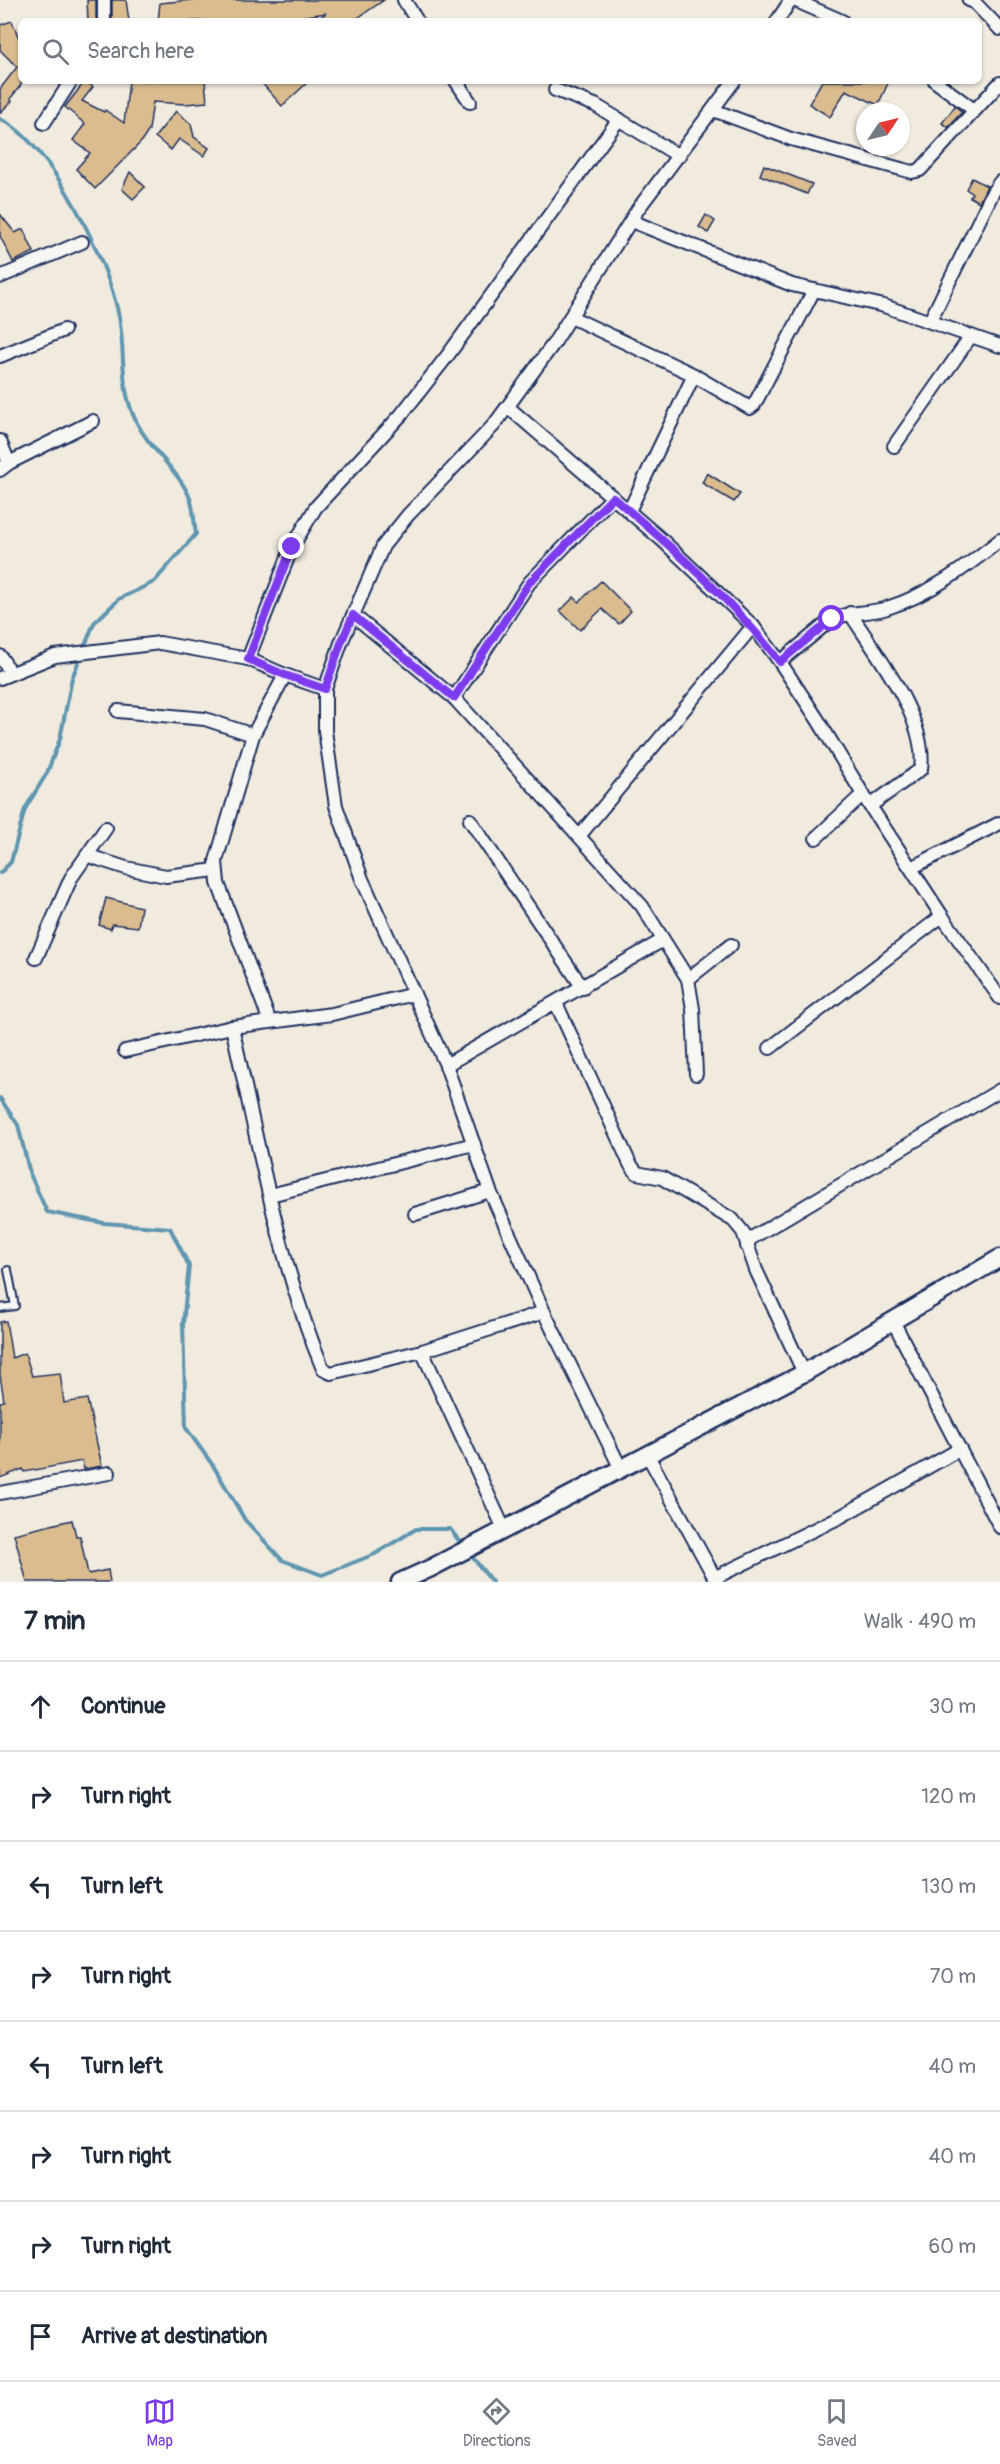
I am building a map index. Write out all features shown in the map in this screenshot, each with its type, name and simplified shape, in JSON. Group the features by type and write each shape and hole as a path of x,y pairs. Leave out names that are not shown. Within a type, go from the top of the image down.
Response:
{"main road":[{"path":"400,1582 804,1373 1000,1258"}],"street":[{"path":"104,0 105,18"},
{"path":"404,0 415,18"},
{"path":"779,18 793,0 835,18"},
{"path":"969,0 974,2 1000,29"},
{"path":"713,110 791,139 912,172 920,170 1000,83"},
{"path":"44,123 69,84"},
{"path":"458,84 470,102"},
{"path":"620,1467 544,1312 490,1191 446,1065 362,879 336,806 326,731 325,689 341,643 383,546 408,515 494,425 508,407 571,317 631,221 732,84"},
{"path":"939,84 974,110"},
{"path":"555,90 595,105 679,156"},
{"path":"248,659 292,547 316,507 401,415 448,355 619,119"},
{"path":"930,321 1000,182"},
{"path":"631,221 792,285 884,306 1000,346"},
{"path":"0,277 82,242"},
{"path":"571,317 694,375 747,407 754,405 814,290"},
{"path":"0,356 64,330"},
{"path":"894,446 971,336"},
{"path":"629,511 694,375"},
{"path":"508,407 629,511 753,626 818,720 870,806 942,916 1000,998"},
{"path":"0,441 4,466 93,421"},
{"path":"454,698 529,583 613,497"},
{"path":"780,662 832,619 850,613 885,609 913,598 962,569 1000,540"},
{"path":"850,613 908,704 923,757 921,769 870,806"},
{"path":"353,615 454,698 642,906 688,979 693,1009 696,1074"},
{"path":"580,835 753,626"},
{"path":"0,656 6,675 55,656 160,643 248,659 325,689"},
{"path":"270,1022 218,883 216,861 253,735 285,675"},
{"path":"117,711 206,719 253,735"},
{"path":"816,838 863,794"},
{"path":"470,820 583,988"},
{"path":"911,868 1000,824"},
{"path":"36,958 71,878 89,856 106,828"},
{"path":"89,856 126,868 166,876 216,870"},
{"path":"770,1048 942,916"},
{"path":"446,1065 663,940"},
{"path":"688,979 731,945"},
{"path":"987,979 1000,973"},
{"path":"125,1051 232,1027 332,1014 414,994"},
{"path":"556,1003 630,1164 637,1173 662,1178 733,1220 743,1232 747,1246 804,1373"},
{"path":"232,1027 271,1207 323,1369 332,1373 422,1351 544,1312"},
{"path":"747,1246 750,1239 1000,1090"},
{"path":"270,1195 474,1144"},
{"path":"415,1215 490,1191"},
{"path":"893,1321 1000,1527"},
{"path":"422,1351 504,1529"},
{"path":"647,1454 716,1580 840,1517 960,1449"},
{"path":"0,1493 109,1473"}],"lane":[{"path":"0,1308 15,1305 8,1270"}],"building":[{"path":"87,0 96,0 96,18 88,18"},
{"path":"112,0 126,0 129,18 112,18"},
{"path":"192,0 384,0 357,18 319,18 326,13 294,18 158,18 160,3"},
{"path":"12,21 18,36 18,84 21,85 10,99 12,101 0,113 0,89 17,67 0,50 0,25"},
{"path":"83,84 89,84 93,87 82,101 104,112 105,110 124,123 129,84 205,84 207,102 185,104 153,102 149,130 142,141 95,189 76,169 90,153 73,140 85,124 65,107"},
{"path":"263,84 306,84 282,106"},
{"path":"820,84 888,84 879,102 872,102 846,90 830,117 809,104"},
{"path":"955,106 962,112 948,127 942,123"},
{"path":"176,111 191,124 194,137 209,148 204,156 179,139 171,150 155,137"},
{"path":"764,165 812,184 807,194 760,175"},
{"path":"130,172 145,187 133,199 122,189"},
{"path":"972,178 987,186 979,202 970,197 972,193 966,189"},
{"path":"0,214 15,233 23,229 34,252 13,262 0,236"},
{"path":"706,215 715,221 708,233 699,227"},
{"path":"707,473 740,494 734,502 702,483"},
{"path":"601,581 631,611 619,624 602,609 580,630 560,611 574,597 579,602"},
{"path":"106,898 141,907 138,927 112,924 111,929 99,925"},
{"path":"6,1321 12,1358 25,1353 32,1376 60,1373 64,1403 87,1399 102,1466 84,1469 82,1461 24,1472 23,1469 0,1478 0,1402 4,1401 0,1375 0,1322"},
{"path":"72,1520 76,1536 80,1536 88,1574 108,1570 110,1582 27,1582 14,1534"}],"waterway":[{"path":"0,119 19,132 39,152 75,206 90,237 113,294 119,317 124,377 132,412 145,436 177,476 190,498 196,534 154,582 119,599 94,623 72,678 60,739 47,773 25,809 11,862 0,873"},
{"path":"0,1098 18,1125 30,1174 47,1212 104,1223 170,1228 189,1266 183,1324 186,1428 214,1467 245,1520 282,1560 322,1575 375,1554 416,1529 450,1529 463,1546"},
{"path":"470,1554 492,1582"}],"route":[{"path":"292,547 248,659 325,689 353,615 454,698 529,583 613,497 753,626 780,662 832,619"}]}
